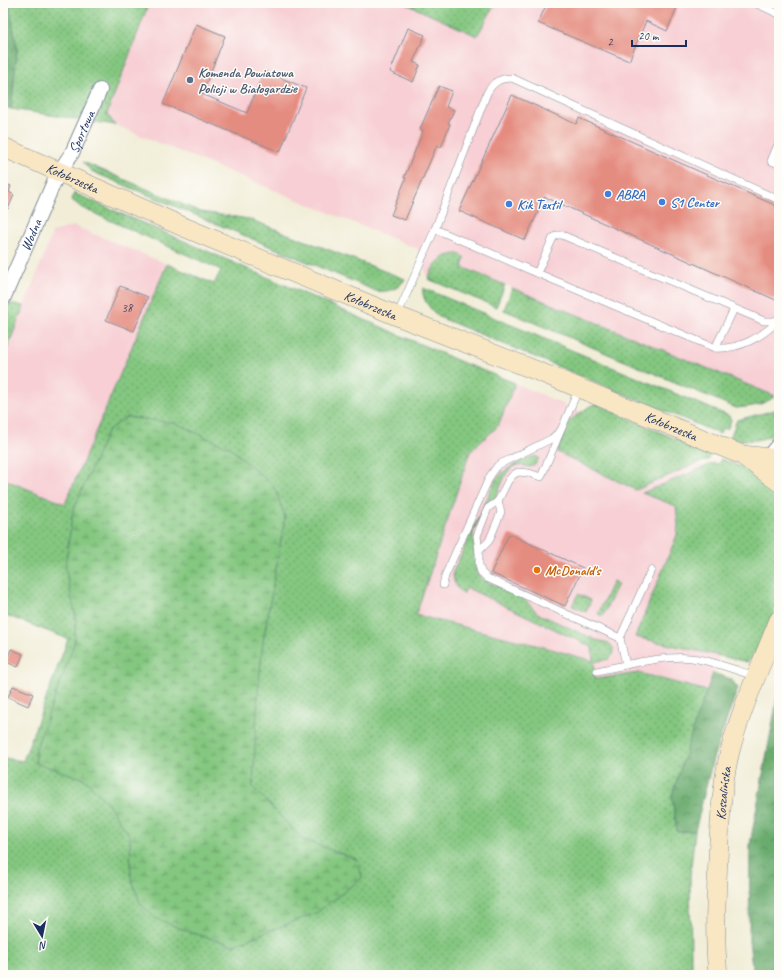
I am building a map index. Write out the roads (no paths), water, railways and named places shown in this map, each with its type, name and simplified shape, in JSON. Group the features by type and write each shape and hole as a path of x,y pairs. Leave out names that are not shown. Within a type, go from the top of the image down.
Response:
{"main road":[{"name":"Kołobrzeska","path":"3,147 186,228 397,316 579,388 742,455 779,482"},
{"name":"Kołobrzeska","path":"742,455 775,453"},
{"name":"Koszalińska","path":"718,975 716,954 716,910 721,804 725,773 742,713 779,620"}],"street":[{"name":"Sportowa","path":"59,172 72,153 100,90"},
{"name":"Wodna","path":"3,299 59,172"}],"lane":[{"path":"759,4 779,14"},
{"path":"397,316 436,229 487,93 493,84 505,78 512,78 779,200"},
{"path":"779,142 771,161 779,164"},
{"path":"436,229 715,348 724,348 747,343 760,336 779,320"},
{"path":"537,273 550,242 557,235 562,235 764,321 779,320"},
{"path":"715,348 734,309"},
{"path":"579,388 542,477 529,473 518,472 508,481 498,501 488,508 477,536 480,551 479,565 481,572 487,578 620,638"},
{"path":"443,585 445,576 490,476 498,465 551,439 561,430"},
{"path":"480,551 489,541 501,512 498,501"},
{"path":"626,665 620,638 651,570"},
{"path":"597,671 657,659 683,658 697,659 757,677"}],"place":[{"name":"Komenda Powiatowa Policji w Białogardzie","path":"190,80"},
{"name":"ABRA","path":"608,194"},
{"name":"S1 Center","path":"662,202"},
{"name":"Kik Textil","path":"509,204"},
{"name":"McDonald's","path":"537,570"}]}
